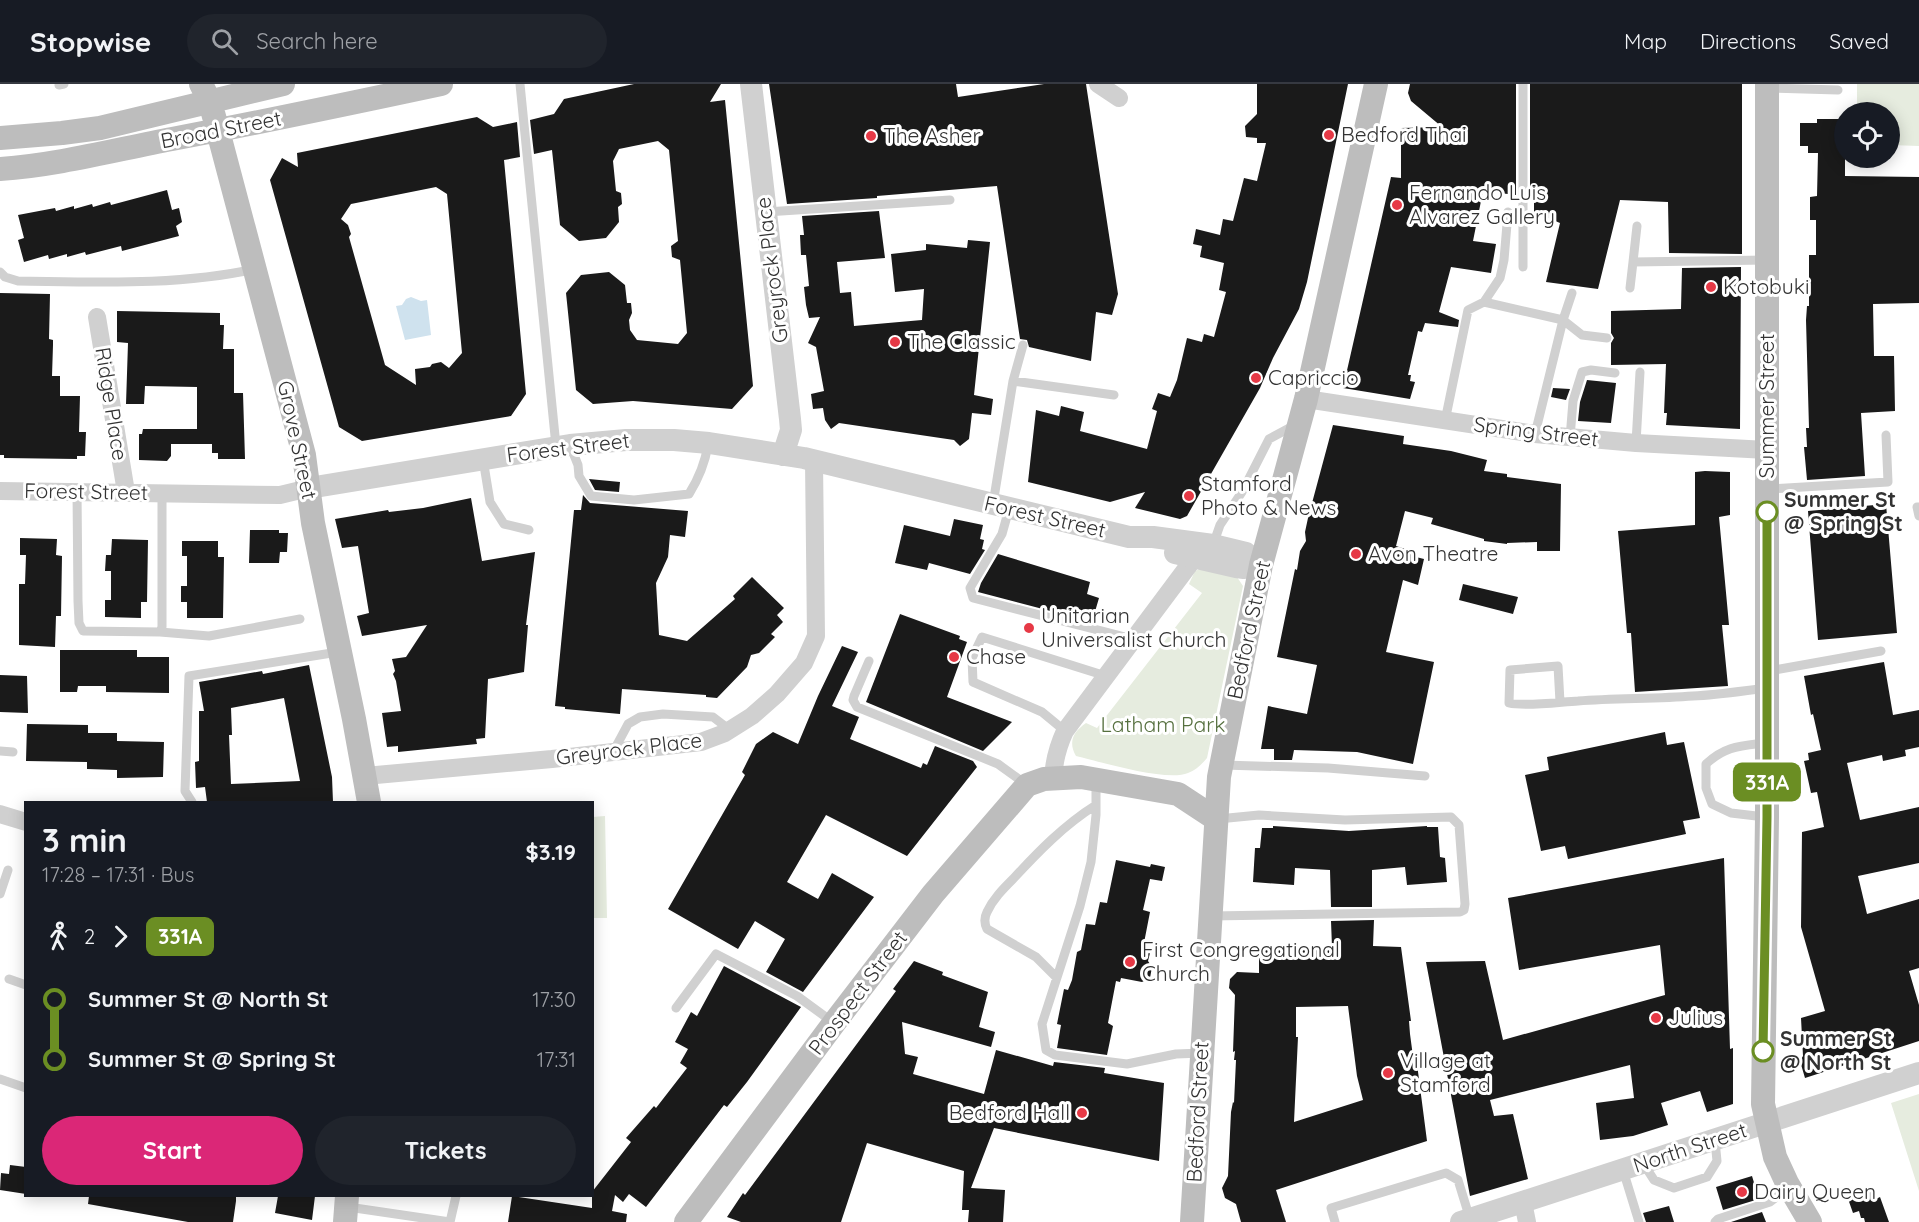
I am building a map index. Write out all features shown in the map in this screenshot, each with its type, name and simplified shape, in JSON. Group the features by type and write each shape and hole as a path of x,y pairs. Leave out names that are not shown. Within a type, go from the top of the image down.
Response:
{"main road":[{"name":"Broad Street","path":"0,138 100,128 206,93 283,84"},
{"name":"Broad Street","path":"0,169 56,162 218,131 441,84"},
{"name":"Bedford Street","path":"1192,1222 1209,916 1220,771 1261,565 1303,411 1376,84"},
{"name":"Summer Street","path":"1767,86 1767,817 1763,1104 1775,1157 1789,1187 1810,1222"},
{"name":"Grove Street","path":"206,93 304,455 313,524 369,801"},
{"path":"1178,794 1220,771"},
{"path":"1041,780 1081,777 1178,794 1216,819"},
{"name":"Prospect Street","path":"686,1222 933,894 1041,780"}],"street":[{"name":"Greyrock Place","path":"751,84 791,430 783,455"},
{"path":"1092,85 1119,98"},
{"name":"Ridge Place","path":"97,316 126,492"},
{"name":"Spring Street","path":"1303,411 1445,421 1569,438 1767,450"},
{"name":"Forest Street","path":"0,490 280,495 309,488 563,446 634,440 674,440 709,443 814,461 1129,537 1143,544 1202,549 1243,568 1261,565"},
{"name":"Greyrock Place","path":"365,776 701,742 730,730 752,717 777,694 804,663 816,636 814,461"},
{"path":"1041,780 1065,731 1202,549"},
{"path":"0,814 24,821"},
{"name":"North Street","path":"1466,1221 1525,1212 1633,1167 1919,1074"}],"lane":[{"path":"520,84 563,446 578,465 579,476 591,496 634,500 689,494 698,480 709,443"},
{"path":"1523,84 1523,267"},
{"path":"1767,86 1838,90"},
{"path":"766,212 950,200"},
{"path":"1445,421 1468,310 1484,302 1500,278 1504,260 1508,212"},
{"path":"1630,288 1637,226"},
{"path":"1633,262 1767,260"},
{"path":"0,272 5,277 18,281 104,282 186,280 255,269"},
{"path":"1535,434 1563,320 1572,293"},
{"path":"1484,302 1563,320 1582,335 1607,338"},
{"path":"1023,345 1013,381 1001,506 1002,534 970,588 973,598 1133,639"},
{"path":"1569,438 1573,401 1582,372 1591,370 1615,373"},
{"path":"1636,443 1640,372"},
{"path":"1013,381 1114,395"},
{"path":"1202,549 1242,492 1269,439 1303,411"},
{"path":"1767,489 1888,482 1886,435"},
{"path":"483,459 490,502 504,524 529,530"},
{"path":"77,491 78,601 79,623 83,631 160,632 209,636 300,619"},
{"path":"160,632 164,541 162,492"},
{"path":"1919,507 1917,507 1919,516"},
{"path":"1065,731 1042,712 972,682 972,658 982,637 1106,676"},
{"path":"191,801 185,791 189,676 340,651"},
{"path":"1560,702 1558,666 1510,670 1509,703 1519,705 1694,696 1881,651"},
{"path":"869,661 854,696 853,700 857,707 1041,780"},
{"path":"613,752 628,724 640,717 663,714 713,717 730,730"},
{"path":"1767,743 1734,747 1717,754 1707,764 1706,788 1712,804 1731,813 1767,817"},
{"path":"0,751 13,752"},
{"path":"1220,771 1328,768 1425,776"},
{"path":"1096,780 1091,861 1080,906 1042,1024 1046,1050 1055,1055 1127,1064 1176,1054 1202,1053"},
{"path":"1056,977 1036,957 987,929 984,922 986,913 995,897 1028,862 1065,827 1096,805"},
{"path":"1209,916 1460,912 1464,909 1465,904 1459,825 1451,817 1345,820 1259,815 1216,819"},
{"path":"0,894 8,870"},
{"path":"676,1008 716,954 797,996 834,1023"},
{"path":"9,979 24,984"},
{"path":"0,1079 24,1087"},
{"path":"1633,1167 1674,1188 1707,1177 1717,1161 1714,1140"},
{"path":"1633,1167 1639,1222"},
{"path":"1335,1222 1331,1208 1446,1173 1458,1180 1466,1221"},
{"path":"1715,1222 1770,1202 1789,1187"},
{"path":"346,1208 450,1222 456,1197"}],"green space":[{"path":"1857,84 1919,84 1919,146 1900,145 1900,102 1857,102"},
{"name":"Latham Park","path":"1205,567 1235,574 1243,586 1207,758 1188,773 1165,775 1076,756 1072,746 1075,734 1086,723 1097,728 1202,593 1189,584 1195,571"},
{"path":"605,816 607,918 594,918 594,817"},
{"path":"1919,1094 1919,1191 1891,1103"}],"water":[{"path":"411,297 421,301 427,300 431,335 405,340 396,306 402,305 406,299"}],"building":[{"path":"634,84 721,84 710,102 725,100 753,386 732,409 633,401 593,404 576,390 566,293 581,275 609,272 625,285 627,303 631,303 630,330 637,340 678,344 687,333 680,260 672,257 671,246 678,241 669,150 658,141 619,149 613,161 616,191 621,193 622,204 618,207 619,222 606,238 579,241 560,225 552,150 534,154 530,120 554,114 564,99"},
{"path":"769,84 956,84 958,97 1044,84 1086,84 1118,294 1112,315 1096,312 1091,361 1029,347 1027,340 1020,339 997,186 787,204"},
{"path":"1257,84 1348,84 1307,282 1299,309 1260,388 1187,516 1180,519 1135,508 1145,492 1110,502 1028,482 1036,410 1059,416 1061,406 1084,412 1080,431 1147,449 1157,411 1152,409 1158,393 1170,397 1177,380 1187,338 1202,342 1204,334 1214,337 1226,292 1219,290 1224,263 1200,257 1202,246 1193,244 1196,229 1220,235 1223,219 1233,221 1244,178 1257,181 1266,143 1257,143 1257,138 1246,137 1245,126 1257,114"},
{"path":"1410,84 1516,84 1516,195 1483,191 1473,241 1496,244 1491,273 1451,267 1439,312 1459,320 1458,327 1425,323 1422,332 1418,331 1408,375 1411,375 1410,381 1415,382 1410,399 1343,388 1391,177 1401,178 1401,128 1442,127 1411,101 1408,93"},
{"path":"1530,84 1742,84 1742,254 1669,253 1668,202 1620,200 1598,289 1546,282 1560,223 1534,212 1534,198 1530,197"},
{"path":"477,117 493,127 517,122 520,157 504,160 526,394 511,416 362,441 339,427 270,180 282,158 298,167 297,153","holes":["436,187 447,194 462,353 449,368 441,362 432,364 430,367 415,369 416,385 385,365 349,237 351,234 348,225 341,219 351,204"]},
{"path":"1817,119 1834,119 1834,168 1845,168 1845,176 1919,177 1919,303 1873,304 1874,356 1894,356 1895,411 1861,413 1865,476 1807,480 1804,447 1807,447 1806,428 1809,428 1806,320 1807,306 1809,306 1809,255 1816,255 1816,220 1810,220 1810,197 1817,196 1818,153 1808,153 1808,146 1800,146 1800,123 1817,123"},
{"path":"167,190 172,210 179,208 182,222 176,226 179,236 122,251 121,246 86,255 85,252 49,259 48,255 24,262 18,240 24,238 18,215 55,208 56,211 74,206 74,209 92,204 93,207 110,202 111,205"},
{"name":"The Classic","path":"879,211 885,258 837,262 840,293 851,292 854,326 922,320 924,289 895,292 891,254 926,250 926,244 967,248 968,240 990,242 974,395 993,399 991,415 972,413 969,439 960,446 954,440 839,423 831,429 825,420 823,408 813,409 811,394 824,391 816,347 808,343 820,317 809,318 806,305 804,287 809,286 806,255 801,255 800,235 804,235 802,216"},
{"path":"1741,267 1740,429 1666,425 1667,413 1664,413 1666,364 1611,365 1611,343 1614,338 1611,333 1611,311 1681,309 1682,268"},
{"path":"0,293 50,294 49,339 53,340 52,376 60,376 60,396 80,396 79,432 86,432 85,456 77,456 77,459 4,458 4,455 0,455"},
{"path":"117,311 220,313 220,325 224,325 223,349 234,349 234,393 243,393 245,459 218,459 218,453 212,453 212,444 171,444 171,456 167,461 139,460 139,434 142,434 143,429 197,429 197,387 145,386 144,404 126,404 128,343 117,342"},
{"path":"1587,380 1616,383 1611,423 1578,421 1580,402"},
{"path":"1553,388 1570,389 1566,400 1551,397"},
{"path":"1333,425 1404,436 1403,444 1451,451 1487,460 1484,471 1507,474 1507,477 1561,484 1560,551 1537,551 1537,542 1507,544 1484,541 1484,539 1431,524 1433,518 1405,511 1396,546 1424,559 1418,585 1403,580 1386,652 1434,662 1413,764 1357,752 1294,750 1292,760 1274,760 1274,749 1261,749 1268,706 1307,714 1317,665 1277,657 1295,569 1297,570 1300,551 1306,541 1308,518"},
{"path":"1695,472 1730,472 1730,515 1719,517 1729,625 1722,625 1728,686 1635,692 1631,633 1627,633 1618,531 1695,525"},
{"path":"589,479 620,482 619,492 595,490"},
{"path":"583,495 590,503 688,511 685,537 670,535 668,557 656,583 659,635 687,641 735,599 733,596 752,577 784,608 777,615 783,622 771,634 775,637 759,653 751,655 747,667 717,698 706,697 706,695 622,689 620,714 555,706 574,510 581,510"},
{"path":"471,498 482,561 535,552 526,625 528,625 524,672 488,679 485,738 476,739 477,744 398,752 398,746 387,747 382,713 401,711 392,659 406,657 427,625 362,636 357,616 369,613 358,546 342,548 335,519 388,510 389,512 423,508"},
{"path":"1886,504 1897,633 1818,640 1808,511"},
{"path":"954,519 983,525 980,539 984,540 982,549 985,550 970,574 929,563 927,570 895,563 904,525 950,536"},
{"path":"250,530 279,530 279,533 288,533 287,552 280,552 279,563 249,563"},
{"path":"20,538 57,539 56,555 62,556 61,616 56,616 55,647 19,645 19,584 25,584 26,555 20,555"},
{"path":"112,539 148,540 147,602 141,602 141,618 105,617 105,600 111,600 111,571 105,571 106,555 111,555"},
{"path":"182,541 218,541 218,557 224,557 223,618 187,618 187,602 181,602 181,586 187,586 187,556 182,556"},
{"path":"998,554 1090,582 1087,594 1099,598 1094,615 1083,612 1081,619 978,592"},
{"path":"1463,584 1518,597 1513,614 1459,600"},
{"path":"900,614 960,636 959,639 967,642 947,697 1012,722 983,751 866,702"},
{"path":"842,646 858,652 832,706 859,717 850,739 921,768 923,763 927,765 935,746 973,761 977,767 907,856 826,815 787,882 818,899 832,873 874,897 803,992 766,972 785,939 755,921 738,949 668,909 745,775 742,772 756,744 773,732 798,744"},
{"path":"60,650 137,650 137,657 169,657 169,693 106,692 106,686 78,686 77,692 60,692"},
{"path":"1884,662 1893,715 1919,710 1919,747 1905,750 1906,756 1883,761 1882,755 1847,763 1860,820 1919,807 1919,863 1858,876 1867,914 1919,899 1919,968 1909,971 1919,1005 1919,1041 1805,1078 1800,1061 1803,1056 1801,1018 1825,1011 1801,927 1802,832 1824,827 1817,792 1811,793 1804,761 1809,760 1808,753 1821,750 1813,714 1811,715 1804,676"},
{"path":"309,665 332,777 333,801 207,801 205,787 196,788 195,762 199,761 199,711 204,711 199,682 262,671 263,674","holes":["284,698 300,781 231,784 229,735 232,735 231,708"]},
{"path":"0,675 27,676 28,713 0,712"},
{"path":"27,724 88,725 88,733 117,733 117,741 164,742 163,777 117,778 117,770 87,769 87,762 26,761"},
{"path":"1665,732 1667,745 1684,742 1700,818 1683,821 1686,834 1568,859 1565,846 1541,851 1525,775 1549,770 1547,757"},
{"path":"1273,826 1349,831 1438,827 1440,857 1445,858 1447,882 1407,885 1405,867 1372,870 1372,907 1331,907 1330,870 1295,868 1294,885 1253,882 1255,848 1260,848 1262,828 1273,828"},
{"name":"Julius","path":"1724,858 1730,1049 1733,1048 1733,1104 1707,1112 1700,1091 1661,1103 1668,1125 1633,1136 1600,1140 1596,1103 1634,1098 1630,1065 1490,1100 1494,1116 1513,1114 1528,1179 1470,1196 1426,962 1485,961 1503,1040 1665,995 1660,945 1519,970 1508,898"},
{"path":"1116,860 1150,867 1151,864 1165,867 1162,881 1150,879 1143,910 1150,912 1143,948 1151,949 1148,961 1152,967 1150,978 1142,982 1121,978 1120,982 1116,981 1108,1023 1113,1026 1107,1055 1057,1048 1061,1025 1057,1024 1064,989 1068,990 1072,980 1077,952 1081,950 1086,924 1095,925 1100,902 1107,903"},
{"name":"Village at Stamford","path":"1374,920 1373,946 1401,947 1414,1064 1417,1064 1427,1141 1276,1190 1286,1222 1241,1222 1236,1204 1225,1198 1222,1188 1228,1176 1236,1060 1234,1060 1235,1051 1233,1052 1235,995 1229,988 1230,979 1237,972 1259,973 1259,947 1332,947 1331,921","holes":["1348,1006 1357,1076 1363,1100 1294,1122 1298,1037 1296,1037 1296,1007"]},
{"path":"914,961 943,972 942,975 988,992 979,1027 995,1032 991,1047 902,1022 905,1054 918,1057 913,1074 984,1094 996,1050 1053,1066 1054,1062 1105,1068 1104,1073 1164,1083 1159,1161 994,1128 971,1188 1005,1190 1003,1222 968,1222 969,1210 962,1210 964,1171 867,1143 841,1222 741,1222 727,1217 896,991 893,989"},
{"path":"724,966 801,1007 747,1082 727,1107 724,1105 646,1207 629,1194 623,1202 615,1195 612,1211 627,1214 626,1222 508,1222 512,1197 592,1208 594,1189 631,1142 626,1138 654,1106 656,1108 687,1068 680,1063 688,1049 675,1042 691,1012 697,1016"},
{"path":"10,1165 24,1167 24,1194 0,1190 1,1173 9,1174"},
{"path":"1752,1176 1759,1199 1723,1210 1716,1187"},
{"path":"1872,1187 1876,1199 1880,1197 1889,1222 1865,1222 1859,1211 1853,1213 1847,1196"},
{"path":"89,1197 236,1197 233,1222 188,1222 88,1204"},
{"path":"278,1197 315,1197 312,1220 275,1213"},
{"path":"1669,1206 1674,1222 1646,1222 1643,1213"},
{"path":"1762,1212 1766,1222 1731,1222"}],"bus line":[{"name":"331A","path":"1763,1051 1767,817 1767,512"}],"place":[{"name":"Bedford Thai","path":"1329,135"},
{"name":"The Asher","path":"871,136"},
{"name":"Fernando Luis Alvarez Gallery","path":"1397,205"},
{"name":"Kotobuki","path":"1711,287"},
{"name":"The Classic","path":"895,342"},
{"name":"Capriccio","path":"1256,378"},
{"name":"Stamford Photo & News","path":"1189,496"},
{"name":"Summer St @ Spring St","path":"1767,512"},
{"name":"Avon Theatre","path":"1356,554"},
{"name":"Unitarian Universalist Church","path":"1029,628"},
{"name":"Chase","path":"954,657"},
{"name":"First Congregational Church","path":"1130,962"},
{"name":"Julius","path":"1656,1018"},
{"name":"Summer St @ North St","path":"1763,1051"},
{"name":"Village at Stamford","path":"1388,1073"},
{"name":"Bedford Hall","path":"1082,1113"},
{"name":"Dairy Queen","path":"1742,1192"}]}
